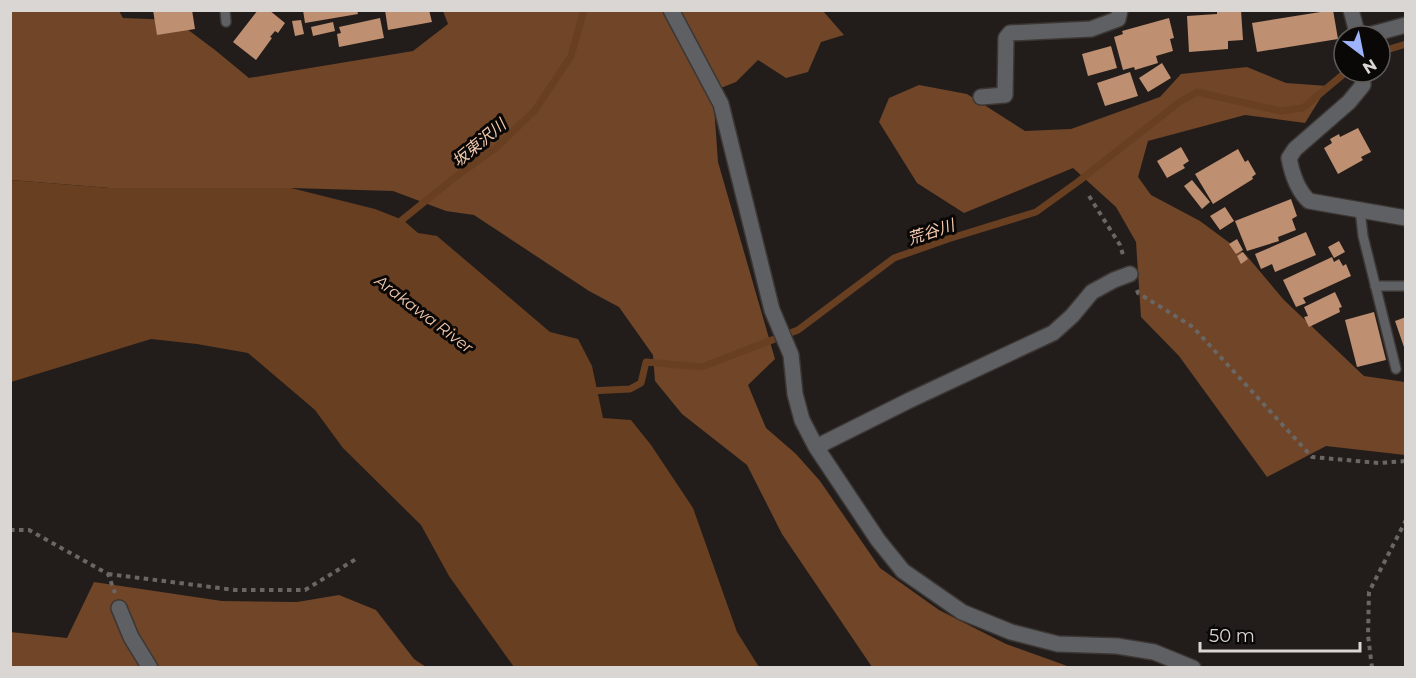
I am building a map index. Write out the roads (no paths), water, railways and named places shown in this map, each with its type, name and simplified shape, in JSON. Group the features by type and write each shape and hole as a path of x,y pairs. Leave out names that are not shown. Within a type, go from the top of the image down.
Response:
{"street":[{"path":"671,10 721,104 772,310 791,355 795,394 802,420 816,447 878,540 903,571 963,612 1011,632 1058,644 1117,646 1154,652 1193,668"},
{"path":"981,97 1005,94 1006,38 1010,33 1091,29 1119,19 1120,10"},
{"path":"1363,84 1349,102 1295,149 1289,158 1292,174 1303,195 1309,201 1406,218"},
{"path":"816,447 909,400 1053,333 1072,316 1092,292 1130,274"},
{"path":"120,608 131,637 150,668"}],"lane":[{"path":"225,10 226,22"},
{"path":"1360,210 1362,236 1396,369"},
{"path":"1375,286 1406,286"}],"water":[{"name":"Arakawa River","path":"10,180 110,188 291,188 375,209 403,220 418,233 437,236 550,332 578,339 592,366 603,418 631,420 651,445 693,508 737,632 759,667 514,667 449,576 421,525 343,448 315,410 248,353 151,339 11,382"}],"waterway":[{"name":"坂東沢川","path":"397,224 496,148 535,110 571,56 584,10"},
{"name":"荒谷川","path":"1392,48 1406,44"},
{"name":"荒谷川","path":"589,391 630,389 641,383 646,362 702,367 798,330 894,258 1036,212 1178,103 1197,92 1280,111 1303,108 1332,84"}]}
